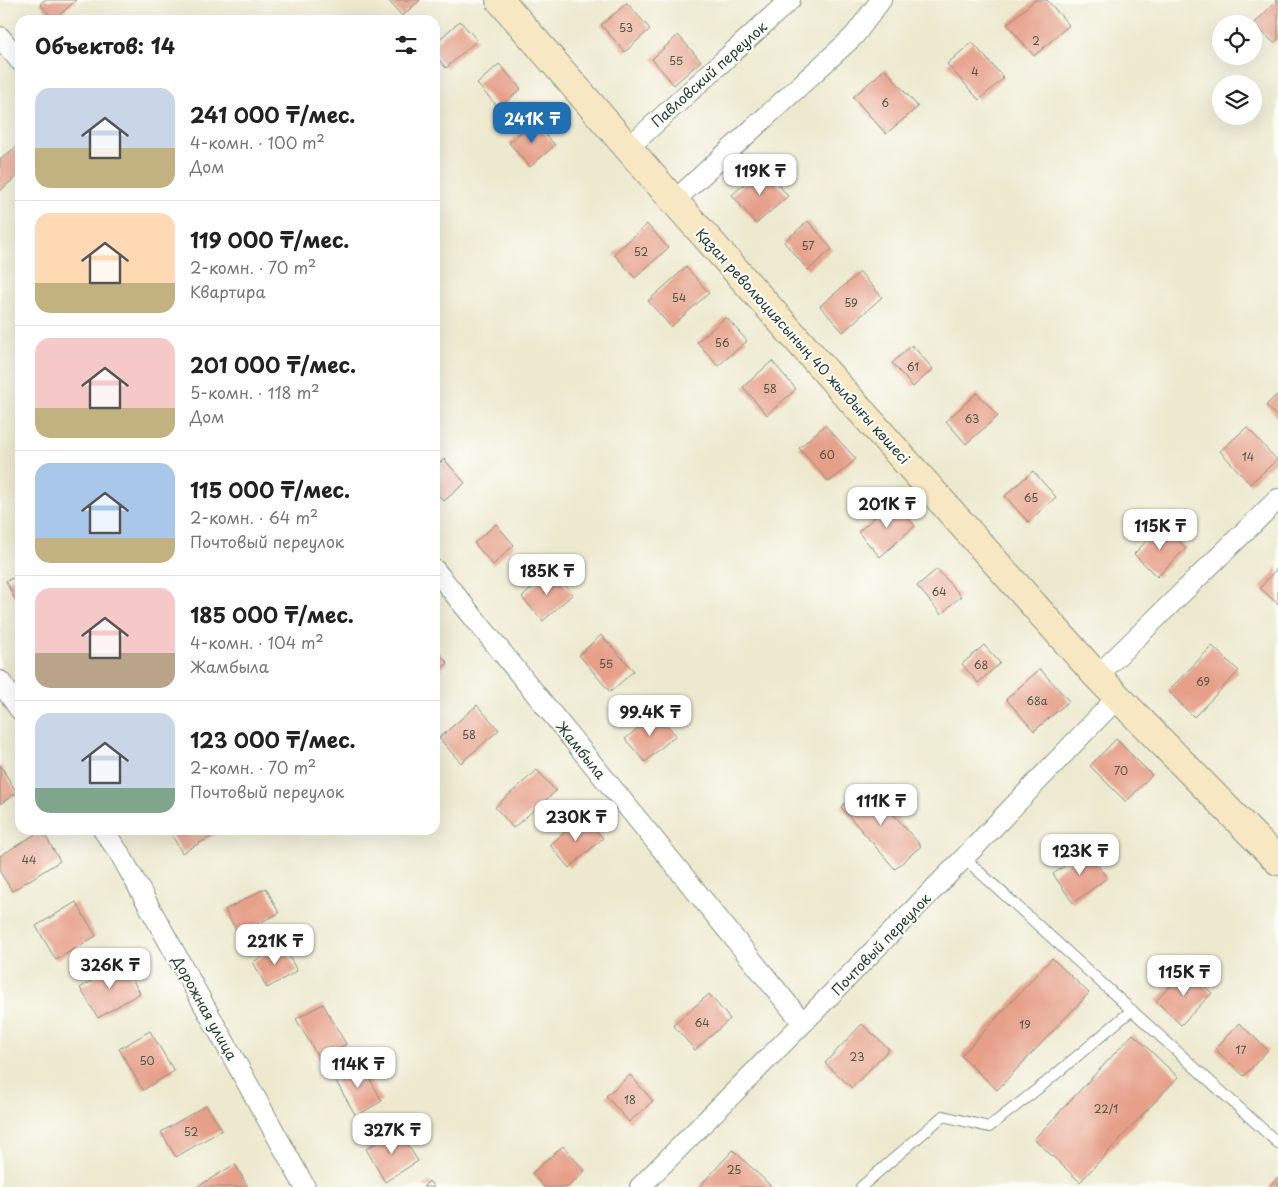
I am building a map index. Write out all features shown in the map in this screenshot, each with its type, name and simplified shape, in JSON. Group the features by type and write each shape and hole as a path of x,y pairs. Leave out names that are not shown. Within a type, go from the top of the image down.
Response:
{"street":[{"name":"Қазан революциясының 40 жылдығы көшесі","path":"500,0 674,201 1097,676 1278,861"},
{"name":"Павловский переулок","path":"628,148 790,0"},
{"path":"674,201 854,36 881,0"},
{"path":"0,37 15,55"},
{"path":"1097,676 1278,498"},
{"name":"Жамбыла","path":"440,576 803,1023"},
{"path":"0,681 15,703"},
{"name":"Почтовый переулок","path":"640,1187 964,858 1118,697"},
{"name":"Дорожная улица","path":"107,835 120,854 305,1187"}],"lane":[{"path":"964,858 1278,1143"},
{"path":"861,1187 943,1116 989,1127 1044,1084 1132,1010"}],"building":[{"path":"44,0 76,0 60,15 50,15 40,4"},
{"path":"388,0 420,0 403,15"},
{"path":"1035,0 1047,0 1069,25 1034,56 1007,24"},
{"path":"1278,0 1278,39 1274,43 1262,32 1262,16"},
{"path":"627,3 650,29 625,52 601,25"},
{"path":"460,21 477,40 446,68 440,61 440,39"},
{"path":"678,35 701,61 674,85 652,59"},
{"path":"972,42 1004,78 979,100 947,64"},
{"path":"499,64 521,89 499,108 477,84"},
{"path":"885,69 918,107 886,134 853,97"},
{"path":"533,121 555,145 530,167 509,143"},
{"path":"15,148 15,178 0,191 0,160"},
{"path":"763,167 788,196 756,224 732,195"},
{"path":"808,221 832,249 808,270 784,242"},
{"path":"647,224 668,248 635,278 614,254"},
{"path":"686,267 709,293 671,327 648,301"},
{"path":"860,272 882,297 843,332 820,306"},
{"path":"726,317 747,341 718,366 697,342"},
{"path":"912,345 933,369 913,387 892,363"},
{"path":"772,361 796,389 767,415 743,387"},
{"path":"977,393 998,416 966,444 946,421"},
{"path":"1278,394 1278,418 1266,405"},
{"path":"825,425 856,459 829,482 799,448"},
{"path":"1247,427 1277,460 1250,484 1220,451"},
{"path":"444,459 465,483 444,501 440,497 440,463"},
{"path":"1033,471 1056,497 1028,522 1005,496"},
{"path":"893,501 915,526 880,557 858,532"},
{"path":"496,524 514,545 493,565 474,543"},
{"path":"1162,525 1186,548 1157,577 1134,554"},
{"path":"1278,567 1278,604 1260,588"},
{"path":"937,569 961,596 941,614 917,586"},
{"path":"552,571 573,594 543,621 522,597"},
{"path":"15,577 15,599 6,581"},
{"path":"601,635 634,671 610,692 579,655"},
{"path":"984,645 1000,663 978,683 962,664"},
{"path":"1212,646 1239,671 1194,717 1168,691"},
{"path":"440,654 448,663 440,670"},
{"path":"1040,669 1069,701 1034,731 1006,699"},
{"path":"477,705 499,730 461,763 440,737"},
{"path":"656,712 676,735 645,762 625,739"},
{"path":"1116,739 1152,775 1126,802 1090,766"},
{"path":"0,765 15,790 15,794 0,804"},
{"path":"537,770 556,791 513,828 495,807"},
{"path":"867,784 921,846 895,869 841,807"},
{"path":"583,816 603,838 569,868 550,845"},
{"path":"34,835 45,835 60,861 12,891 0,872 0,856"},
{"path":"172,835 214,835 182,853"},
{"path":"1087,850 1107,878 1073,903 1053,874"},
{"path":"266,888 279,913 238,934 225,910"},
{"path":"76,902 96,936 56,960 36,926"},
{"path":"283,945 297,971 267,988 253,962"},
{"path":"1052,958 1089,993 997,1090 961,1056"},
{"path":"122,962 140,993 98,1018 80,988"},
{"path":"1186,969 1212,993 1181,1025 1156,1001"},
{"path":"709,994 730,1019 695,1050 673,1025"},
{"path":"323,1004 346,1044 320,1060 296,1019"},
{"path":"1239,1023 1268,1050 1244,1076 1215,1049"},
{"path":"862,1024 889,1049 852,1088 825,1063"},
{"path":"150,1031 174,1071 143,1090 119,1049"},
{"path":"1133,1034 1178,1077 1080,1182 1034,1139"},
{"path":"361,1063 382,1101 356,1116 334,1078"},
{"path":"630,1075 653,1101 629,1122 606,1096"},
{"path":"206,1105 222,1130 176,1157 161,1132"},
{"path":"398,1129 418,1161 385,1182 366,1149"},
{"path":"563,1146 585,1171 568,1187 544,1187 532,1173"},
{"path":"733,1150 772,1187 699,1187"},
{"path":"235,1164 248,1187 197,1187"},
{"path":"1278,1177 1278,1187 1269,1187"},
{"path":"429,1181 434,1187 423,1187"}]}
